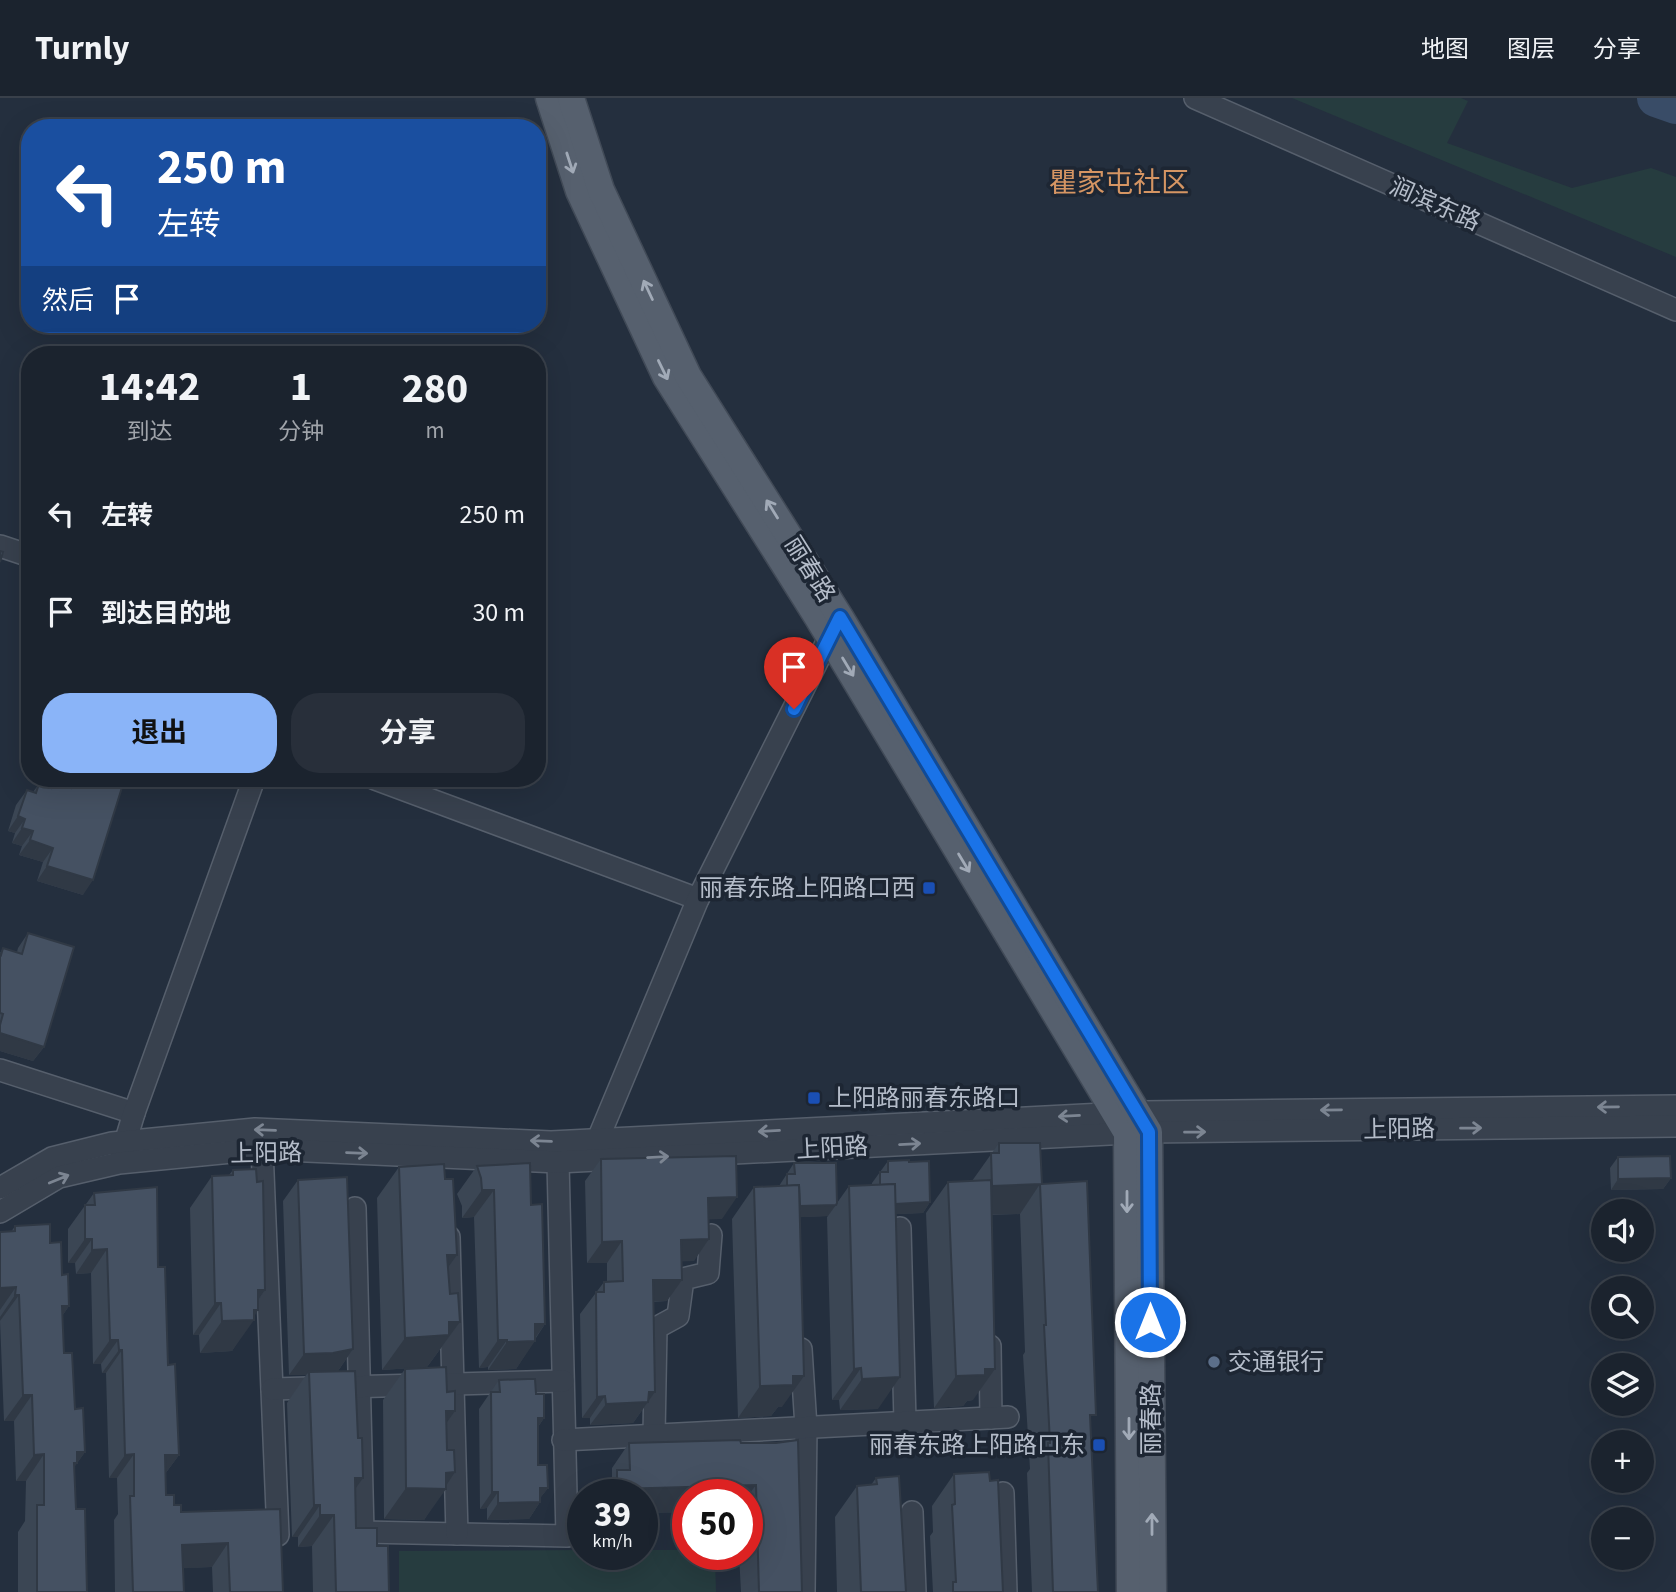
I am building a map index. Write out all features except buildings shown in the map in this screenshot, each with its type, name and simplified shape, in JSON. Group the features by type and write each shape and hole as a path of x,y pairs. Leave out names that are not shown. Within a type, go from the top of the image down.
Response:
{"main road":[{"name":"丽春路","path":"549,98 579,191 666,377 835,627"},
{"name":"丽春路","path":"571,98 601,190 688,376 1132,1123 1153,1592"},
{"name":"丽春路","path":"1130,1592 1132,1123"}],"street":[{"name":"涧滨东路","path":"1195,98 1676,310"},
{"path":"0,546 21,553"},
{"path":"589,1161 698,899 835,627"},
{"path":"119,1163 134,1113 251,787"},
{"path":"397,787 698,899"},
{"path":"0,1070 134,1113"},
{"name":"上阳路","path":"0,1188 52,1158 125,1142 255,1129 551,1142 1676,1106"},
{"name":"上阳路","path":"0,1213 59,1177 119,1163 262,1149 589,1161 1132,1123 1676,1126"},
{"path":"262,1149 279,1545"},
{"path":"355,1208 363,1532 566,1536 558,1161"},
{"path":"449,1220 457,1534"},
{"path":"900,1228 905,1422"},
{"path":"654,1435 656,1328 678,1316 683,1279 708,1273 711,1235"},
{"path":"563,1440 999,1417 990,1325"},
{"path":"800,1330 806,1427 804,1592"},
{"path":"272,1389 563,1381"},
{"path":"1003,1493 1006,1592"},
{"path":"912,1512 915,1592"},
{"path":"386,1532 386,1556"}],"green space":[{"path":"1292,98 1461,98 1468,101 1447,143 1572,188 1651,168 1676,177 1676,257"},
{"path":"567,1550 567,1570 658,1570 658,1550 672,1550 672,1570 715,1570 716,1592 399,1592 399,1551"}],"waterway":[{"path":"1656,98 1676,105"}],"place":[{"name":"丽春东路上阳路口西","path":"929,888"},
{"name":"上阳路丽春东路口","path":"814,1098"},
{"name":"交通银行","path":"1214,1362"},
{"name":"丽春东路上阳路口东","path":"1099,1445"}],"district":[{"name":"瞿家屯社区","path":"1119,182"}],"route":[{"path":"794,709 840,617 1149,1132 1150,1322"}]}
